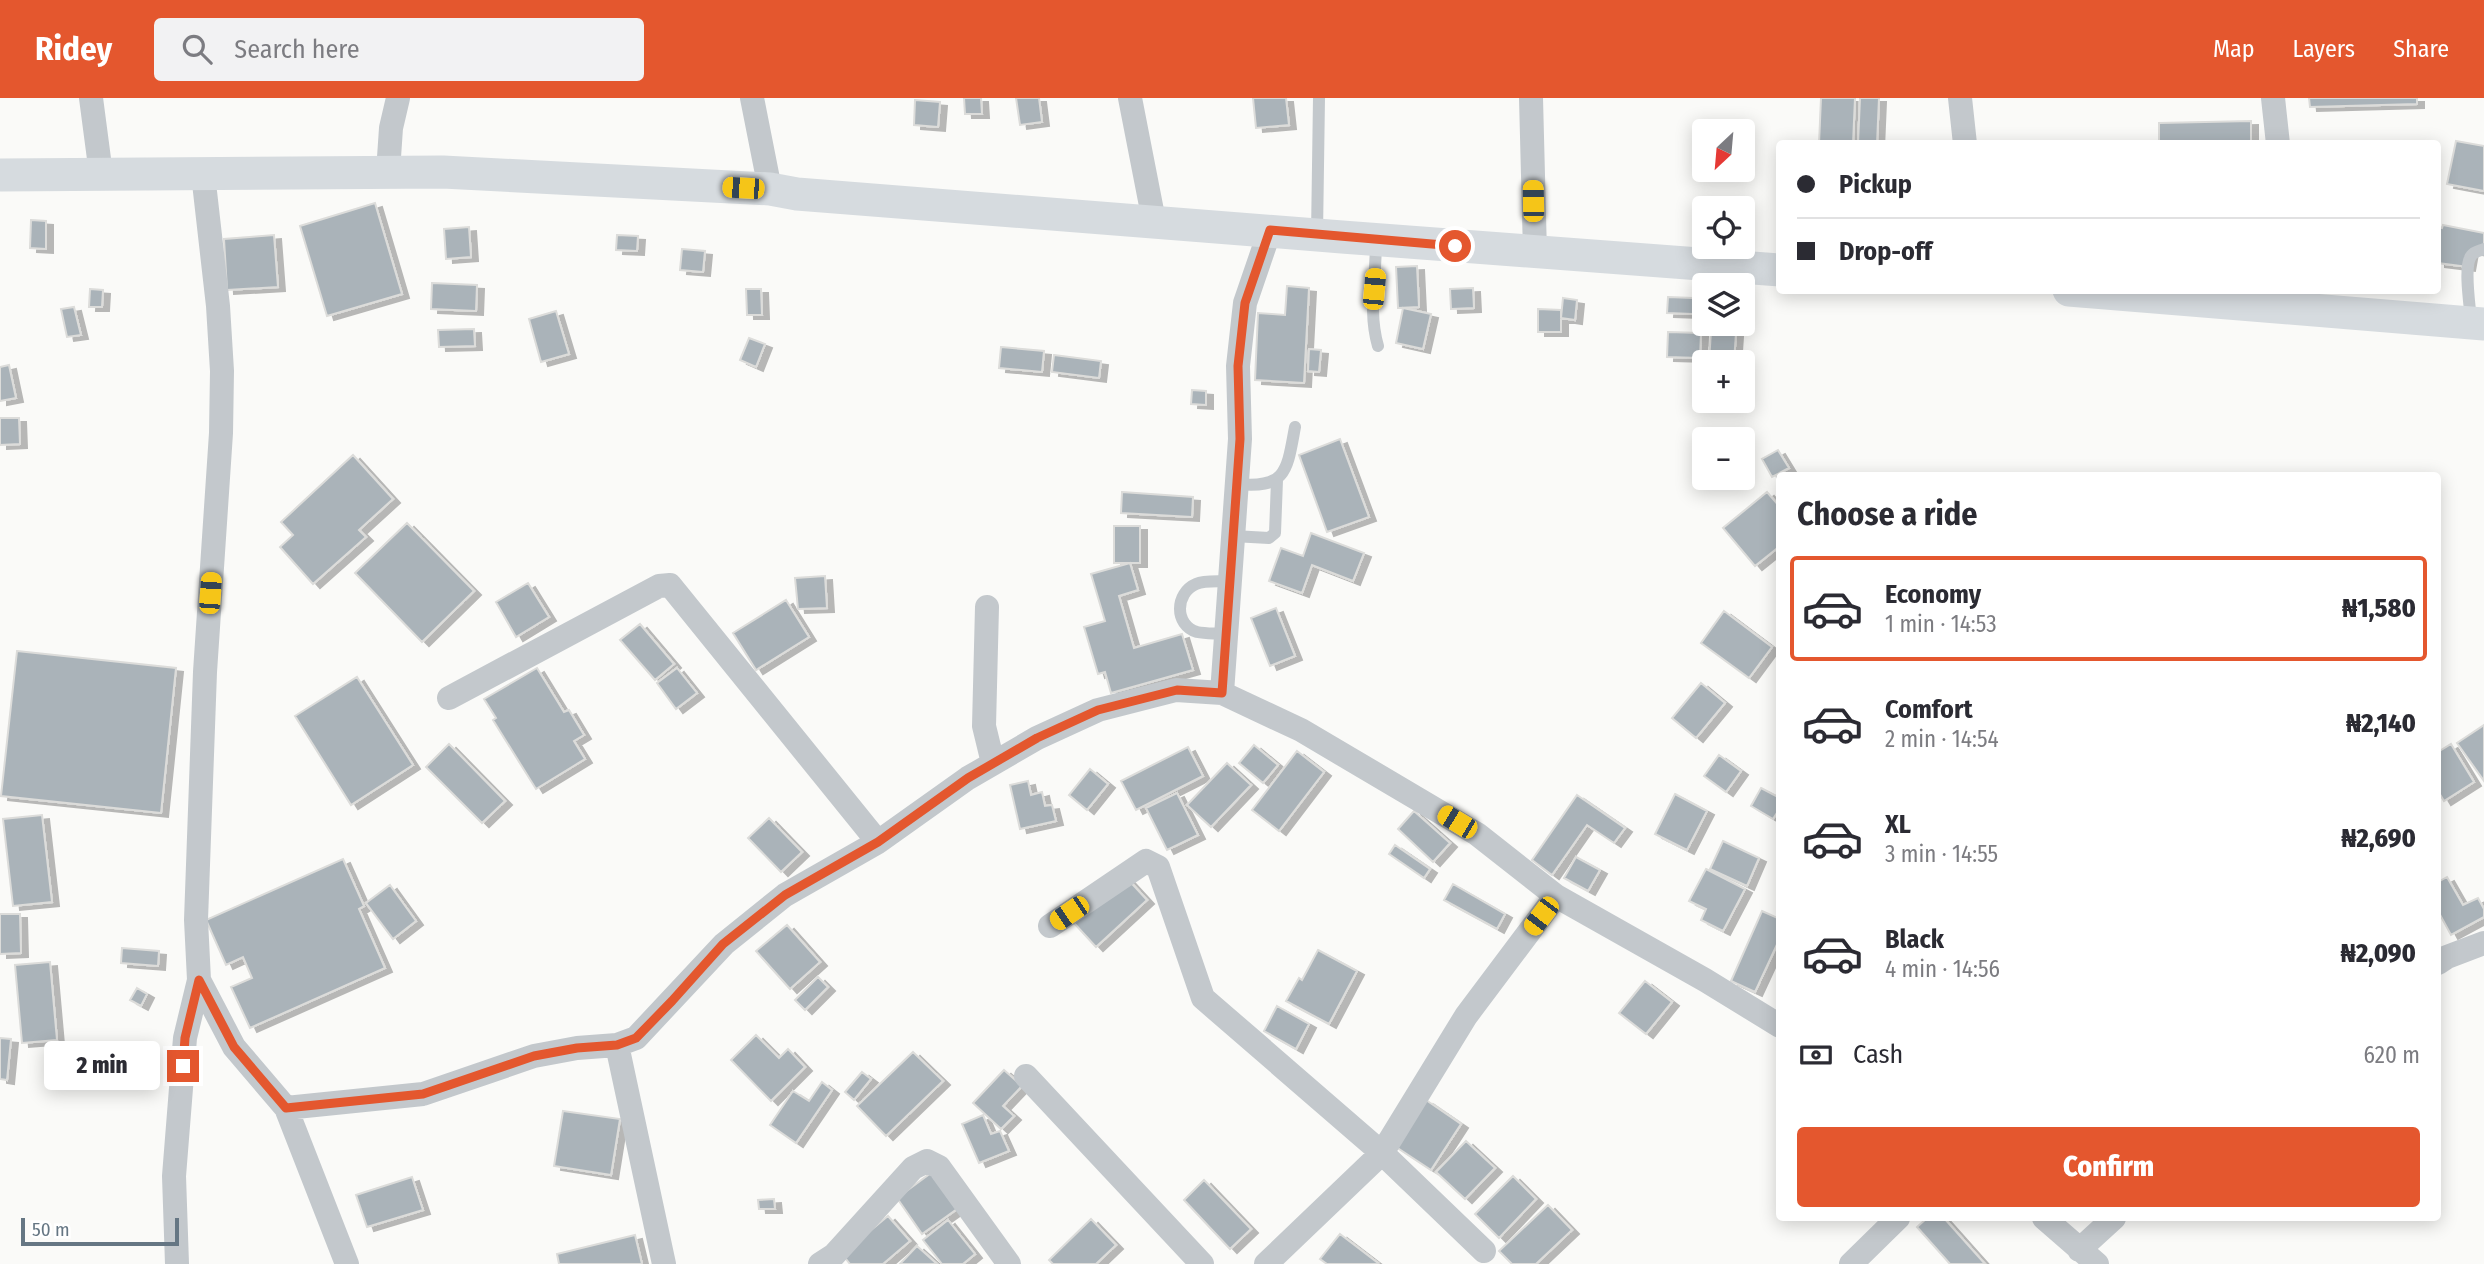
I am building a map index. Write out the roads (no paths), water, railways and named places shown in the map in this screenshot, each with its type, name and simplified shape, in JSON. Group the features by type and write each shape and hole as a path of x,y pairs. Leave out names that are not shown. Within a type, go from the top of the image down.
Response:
{"main road":[{"path":"0,175 443,172 770,189 797,194 1776,270"},
{"path":"2169,294 2294,299 2478,324"}],"street":[{"path":"91,98 101,174"},
{"path":"388,172 391,128 398,98"},
{"path":"752,98 770,189"},
{"path":"1129,98 1154,221"},
{"path":"1531,98 1535,253"},
{"path":"1960,98 1965,140"},
{"path":"2273,98 2278,140"},
{"path":"177,1264 174,1176 185,1038 199,980 196,920 205,673 221,433 222,371 218,306 203,174"},
{"path":"1222,693 1240,439 1238,366 1245,303 1270,230"},
{"path":"449,698 659,586 670,585 878,842"},
{"path":"987,607 984,726 993,764"},
{"path":"286,1108 423,1094 534,1056 577,1048 617,1045 636,1038 723,944 785,895 878,842 968,778 1037,738 1098,710 1177,690 1222,693 1301,730 1477,834 1556,896 1776,1024"},
{"path":"1050,926 1146,861 1152,862 1158,867 1203,998 1382,1153 1484,1251"},
{"path":"1266,1264 1382,1153 1466,1016 1556,896"},
{"path":"2441,961 2484,943"},
{"path":"199,980 234,1047 286,1108 347,1264"},
{"path":"617,1045 664,1264"},
{"path":"1026,1076 1202,1264"},
{"path":"820,1264 834,1255 913,1168 927,1161 939,1167 1009,1264"},
{"path":"1851,1264 1895,1221"},
{"path":"2047,1221 2088,1257 2111,1221"}],"lane":[{"path":"1317,234 1319,98"},
{"path":"1376,239 1372,308 1373,329 1378,346"},
{"path":"2478,324 2468,272 2470,257 2484,249"},
{"path":"1237,484 1255,486 1277,480 1290,457 1295,427"},
{"path":"1233,536 1269,538 1275,533 1277,480"},
{"path":"1226,634 1198,632 1189,628 1182,619 1179,608 1185,590 1198,582 1229,581"}]}
